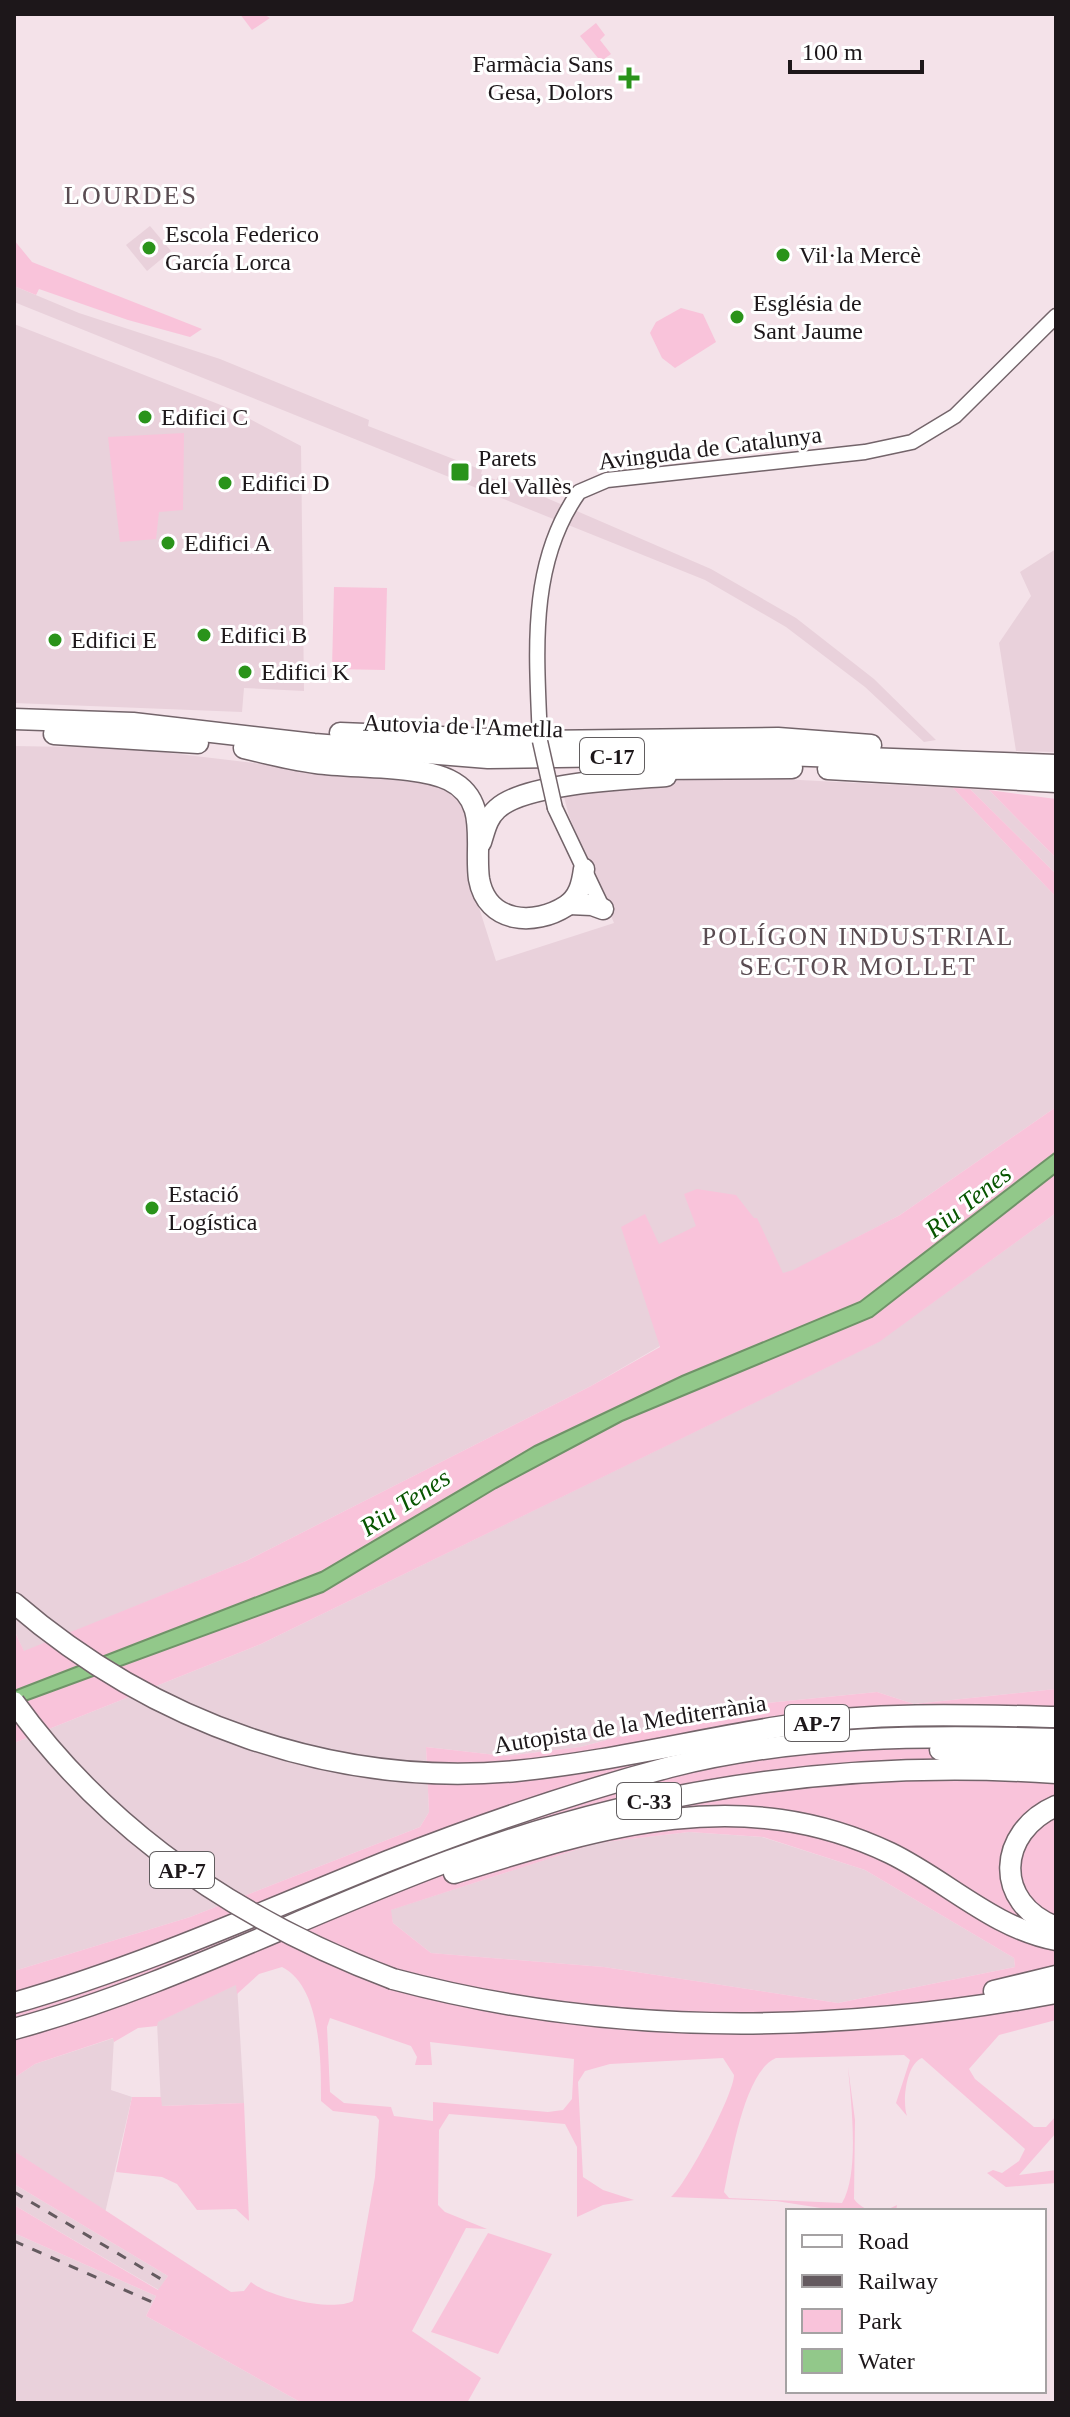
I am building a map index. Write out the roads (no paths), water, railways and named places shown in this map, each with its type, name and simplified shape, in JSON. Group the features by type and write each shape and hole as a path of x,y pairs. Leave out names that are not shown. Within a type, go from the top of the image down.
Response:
{"highway":[{"path":"14,711 133,723"},
{"name":"Autovia de l'Ametlla","path":"14,719 133,723 244,741 492,771 794,768 1050,785"},
{"name":"Autovia de l'Ametlla","path":"14,732 244,741 488,758 755,754 1056,765"},
{"path":"244,741 316,732 540,741 778,738 840,741 957,754 982,760"},
{"path":"244,741 314,763 450,780 462,788 475,807 482,888 486,898 504,914 533,919 586,900 584,869"},
{"path":"479,850 487,822 497,809 513,798 706,768"},
{"name":"Autopista de la Mediterrània","path":"14,1603 93,1664 157,1701 221,1729 312,1757 435,1773 550,1767 793,1725 903,1717 1056,1717"},
{"name":"AP-7","path":"14,1702 95,1797 179,1868 300,1940 393,1979 540,2011 701,2024 899,2016 1056,1993"},
{"path":"599,1789 671,1767 780,1747 951,1736 1056,1739"},
{"name":"C-33","path":"14,2003 166,1952 425,1847 599,1789 732,1765 826,1755 932,1750 1056,1754"},
{"name":"C-33","path":"14,2029 126,1994 448,1861 546,1828 662,1798 730,1785 837,1773 923,1769 1056,1773"},
{"path":"1056,1806 1037,1816 1019,1834 1013,1847 1010,1872 1023,1904 1056,1927"},
{"path":"265,1939 305,1929 447,1875 564,1839 678,1816 710,1815 787,1820 839,1832 915,1866 1014,1926 1056,1940"},
{"path":"701,2024 912,2007 1056,1976"}],"street":[{"name":"Avinguda de Catalunya","path":"584,869 555,808 540,741 538,600 544,570 573,500 589,485 607,480 865,452 912,442 955,416 1056,316"}],"water":[{"path":"1056,1152 1056,1173 872,1317 622,1421 496,1488 323,1592 14,1705 14,1691 321,1572 535,1446 682,1376 860,1302"}],"railway":[{"path":"14,2192 166,2282"},
{"path":"14,2241 154,2303"}],"place":[{"name":"Farmàcia Sans Gesa, Dolors","path":"629,78"},
{"name":"Escola Federico García Lorca","path":"149,248"},
{"name":"Vil·la Mercè","path":"783,255"},
{"name":"Església de Sant Jaume","path":"737,317"},
{"name":"Edifici C","path":"145,417"},
{"name":"Parets del Vallès","path":"460,472"},
{"name":"Edifici D","path":"225,483"},
{"name":"Edifici A","path":"168,543"},
{"name":"Edifici B","path":"204,635"},
{"name":"Edifici E","path":"55,640"},
{"name":"Edifici K","path":"245,672"},
{"name":"Estació Logística","path":"152,1208"}],"district":[{"name":"LOURDES","path":"131,195"},
{"name":"POLÍGON INDUSTRIAL SECTOR MOLLET","path":"858,951"}],"water label":[{"name":"Riu Tenes","path":"968,1201"},
{"name":"Riu Tenes","path":"405,1502"}]}
